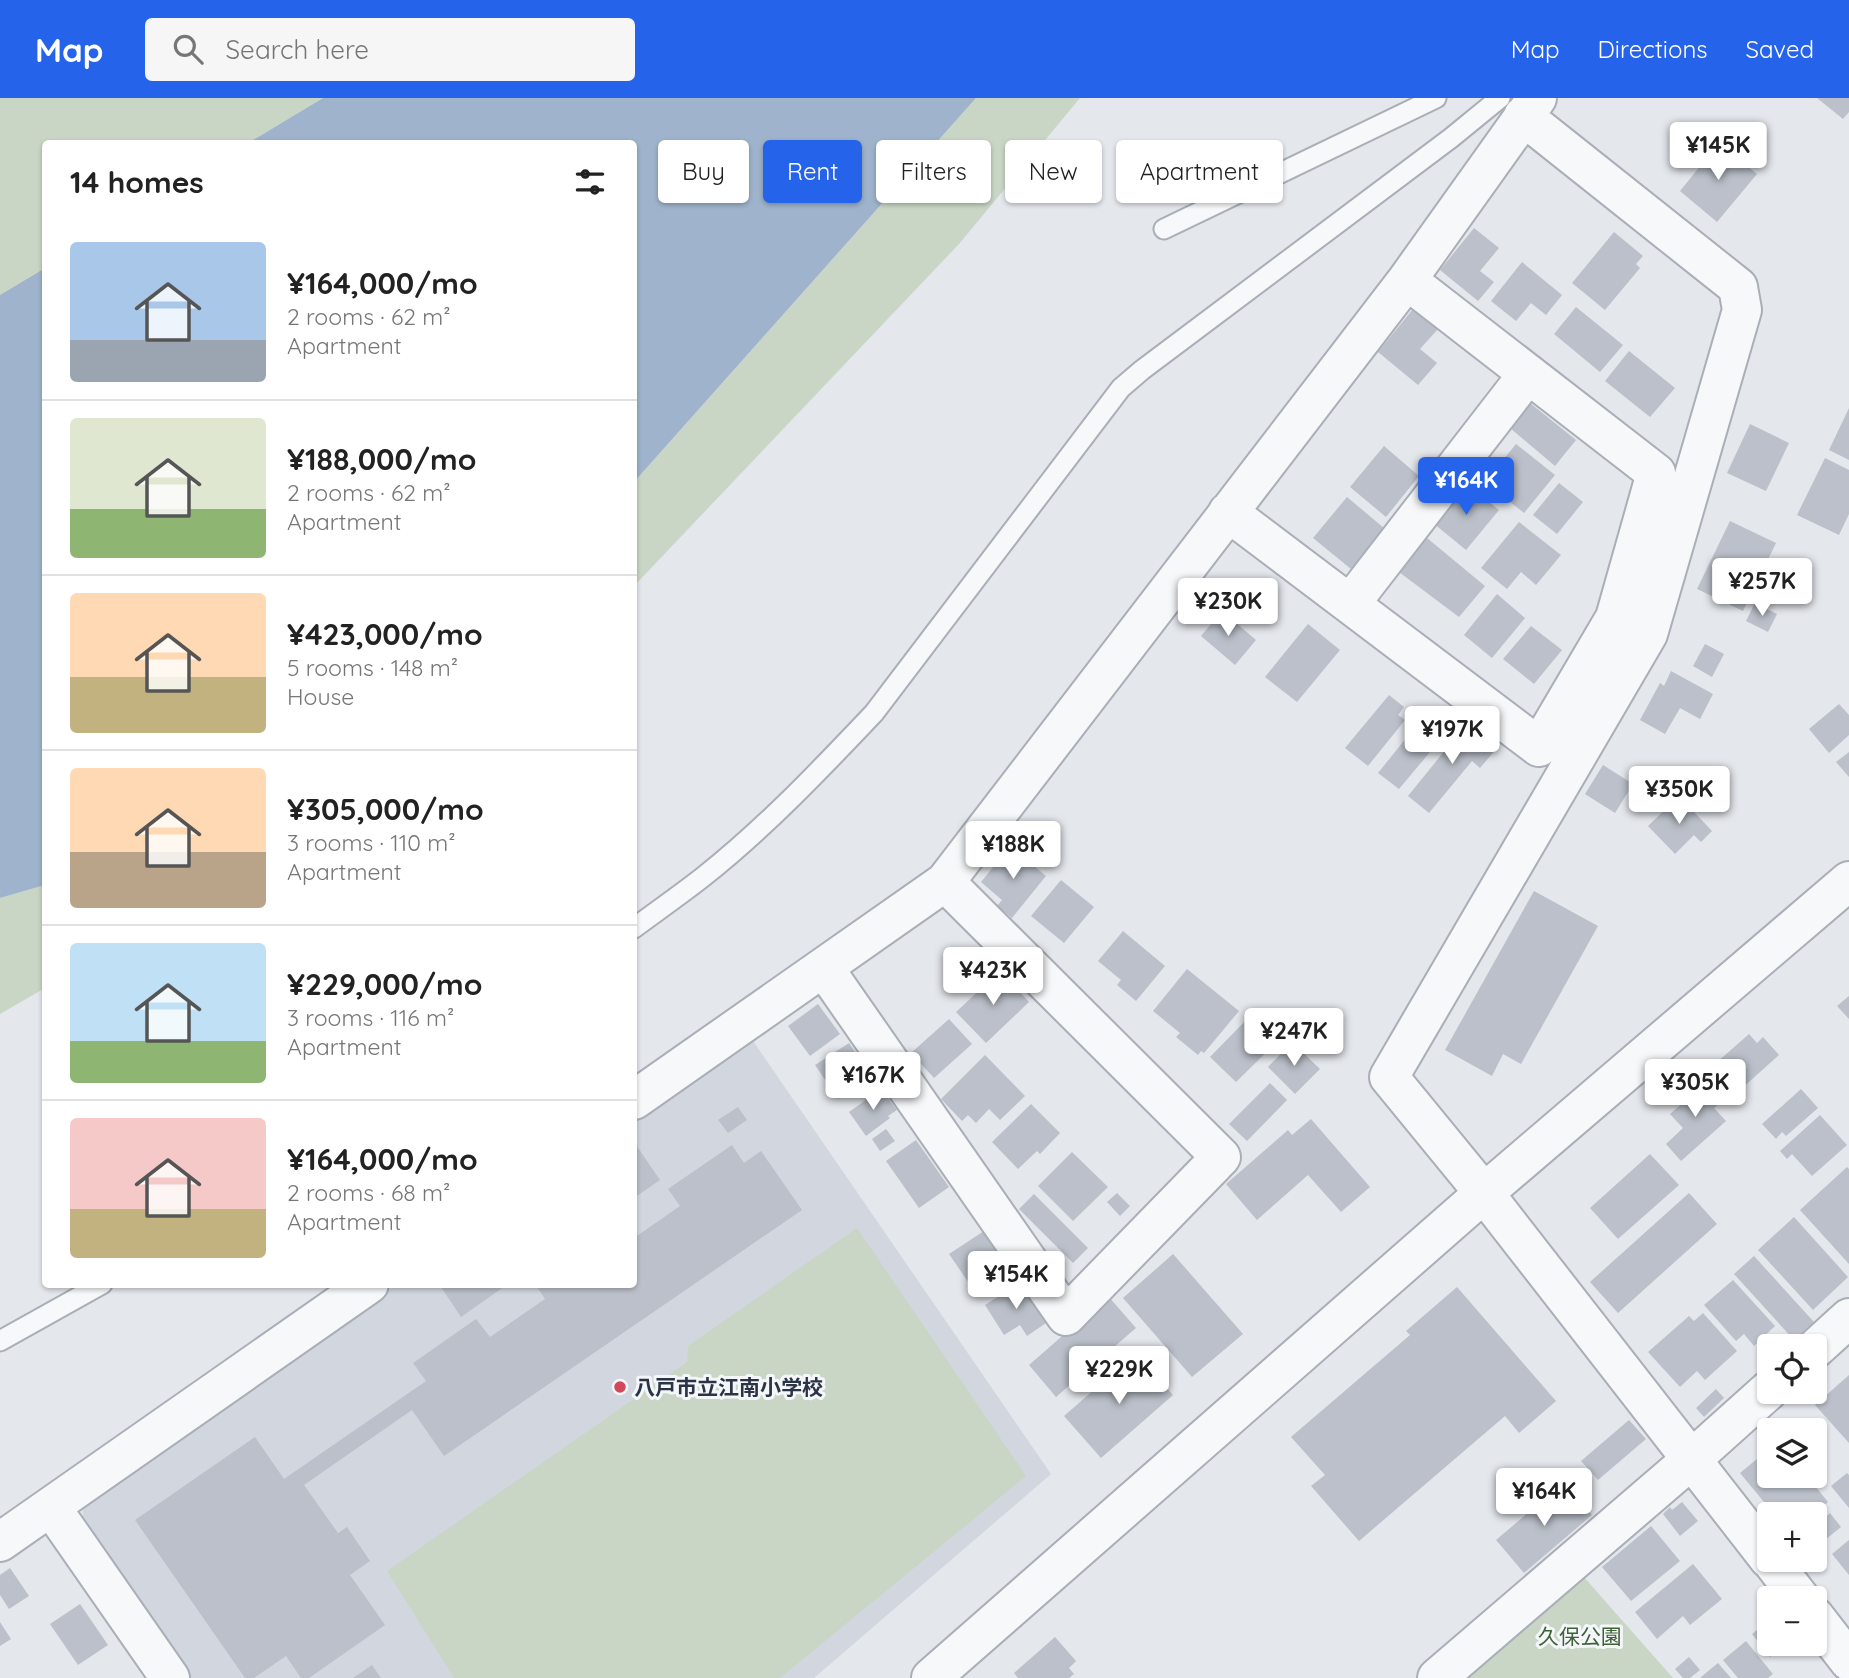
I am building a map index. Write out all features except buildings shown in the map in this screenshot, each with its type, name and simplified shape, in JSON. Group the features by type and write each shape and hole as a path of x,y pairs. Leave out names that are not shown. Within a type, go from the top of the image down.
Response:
{"street":[{"path":"637,1098 945,882 1407,280 1521,103 1738,287 1742,310 1647,634 1389,1077 1484,1193 1757,1543"},
{"path":"1228,512 1539,747 1615,618 1656,473 1407,280"},
{"path":"1350,604 1528,374"},
{"path":"943,1674 1484,1193 1849,881"},
{"path":"824,968 1066,1316 1221,1157 945,882"},
{"path":"0,1542 363,1288"},
{"path":"1827,1338 1849,1318"},
{"path":"1437,1678 1757,1401"},
{"path":"51,1507 170,1678"},
{"path":"1779,1572 1790,1586"},
{"path":"1827,1633 1849,1661"}],"lane":[{"path":"1164,229 1436,98"},
{"path":"637,926 704,876 769,819 874,713 1121,388 1440,146 1521,103"},
{"path":"0,1341 95,1288"}],"shaded area":[{"name":"八戸市立江南小学校","path":"751,1038 1051,1474 814,1678 189,1678 84,1528 82,1503 392,1288 637,1288 637,1117"}],"green space":[{"path":"0,98 323,98 253,140 42,140 42,270 0,295"},
{"path":"976,98 1080,98 1045,140 1005,140 1005,188 959,244 637,583 637,479 882,203 991,203 991,140 939,140"},
{"path":"42,886 42,990 0,1014 0,898"},
{"path":"857,1228 1026,1476 780,1678 454,1678 387,1571 687,1362 688,1346"},
{"name":"久保公園","path":"1583,1576 1673,1678 1465,1678"}],"water":[{"path":"323,98 976,98 939,140 876,140 876,203 882,203 637,479 637,140 253,140"},
{"path":"42,270 42,886 0,898 0,295"}],"place":[{"name":"八戸市立江南小学校","path":"620,1387"}]}
